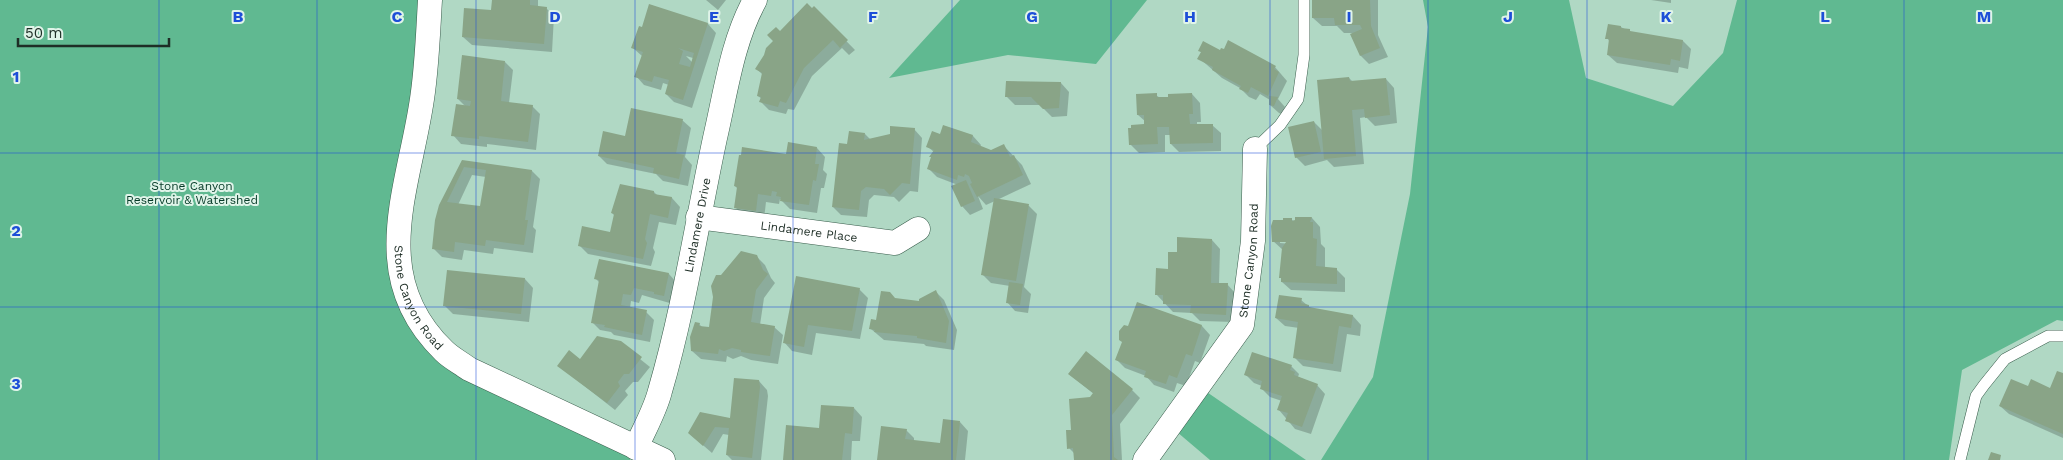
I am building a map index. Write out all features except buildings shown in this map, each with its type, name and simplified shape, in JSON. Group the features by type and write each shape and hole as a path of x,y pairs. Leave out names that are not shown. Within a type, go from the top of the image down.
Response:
{"street":[{"name":"Stone Canyon Road","path":"430,0 422,98 398,224 398,263 406,294 424,328 445,352 469,369 663,460"},
{"name":"Lindamere Drive","path":"636,448 660,393 681,306 698,217 735,49 745,20 755,0"},
{"name":"Stone Canyon Road","path":"1145,460 1242,325 1253,241 1255,149"},
{"name":"Lindamere Place","path":"698,217 895,243 918,229"}],"lane":[{"path":"1255,149 1280,126 1298,99 1304,55 1304,0"},
{"path":"1960,460 1976,396 1984,385 2006,359 2048,336 2063,336"}],"green space":[{"name":"Stone Canyon Reservoir & Watershed","path":"0,0 430,0 398,263 445,352 636,448 630,460 0,460"},
{"path":"960,0 1147,0 1096,64 1008,55 889,78"},
{"path":"1423,0 1569,0 1586,78 1673,106 1723,53 1737,0 2063,0 2063,321 2057,320 1962,370 1949,460 1321,460 1373,377 1410,194 1428,27"},
{"path":"1198,386 1306,460 1210,460 1170,426"}]}
